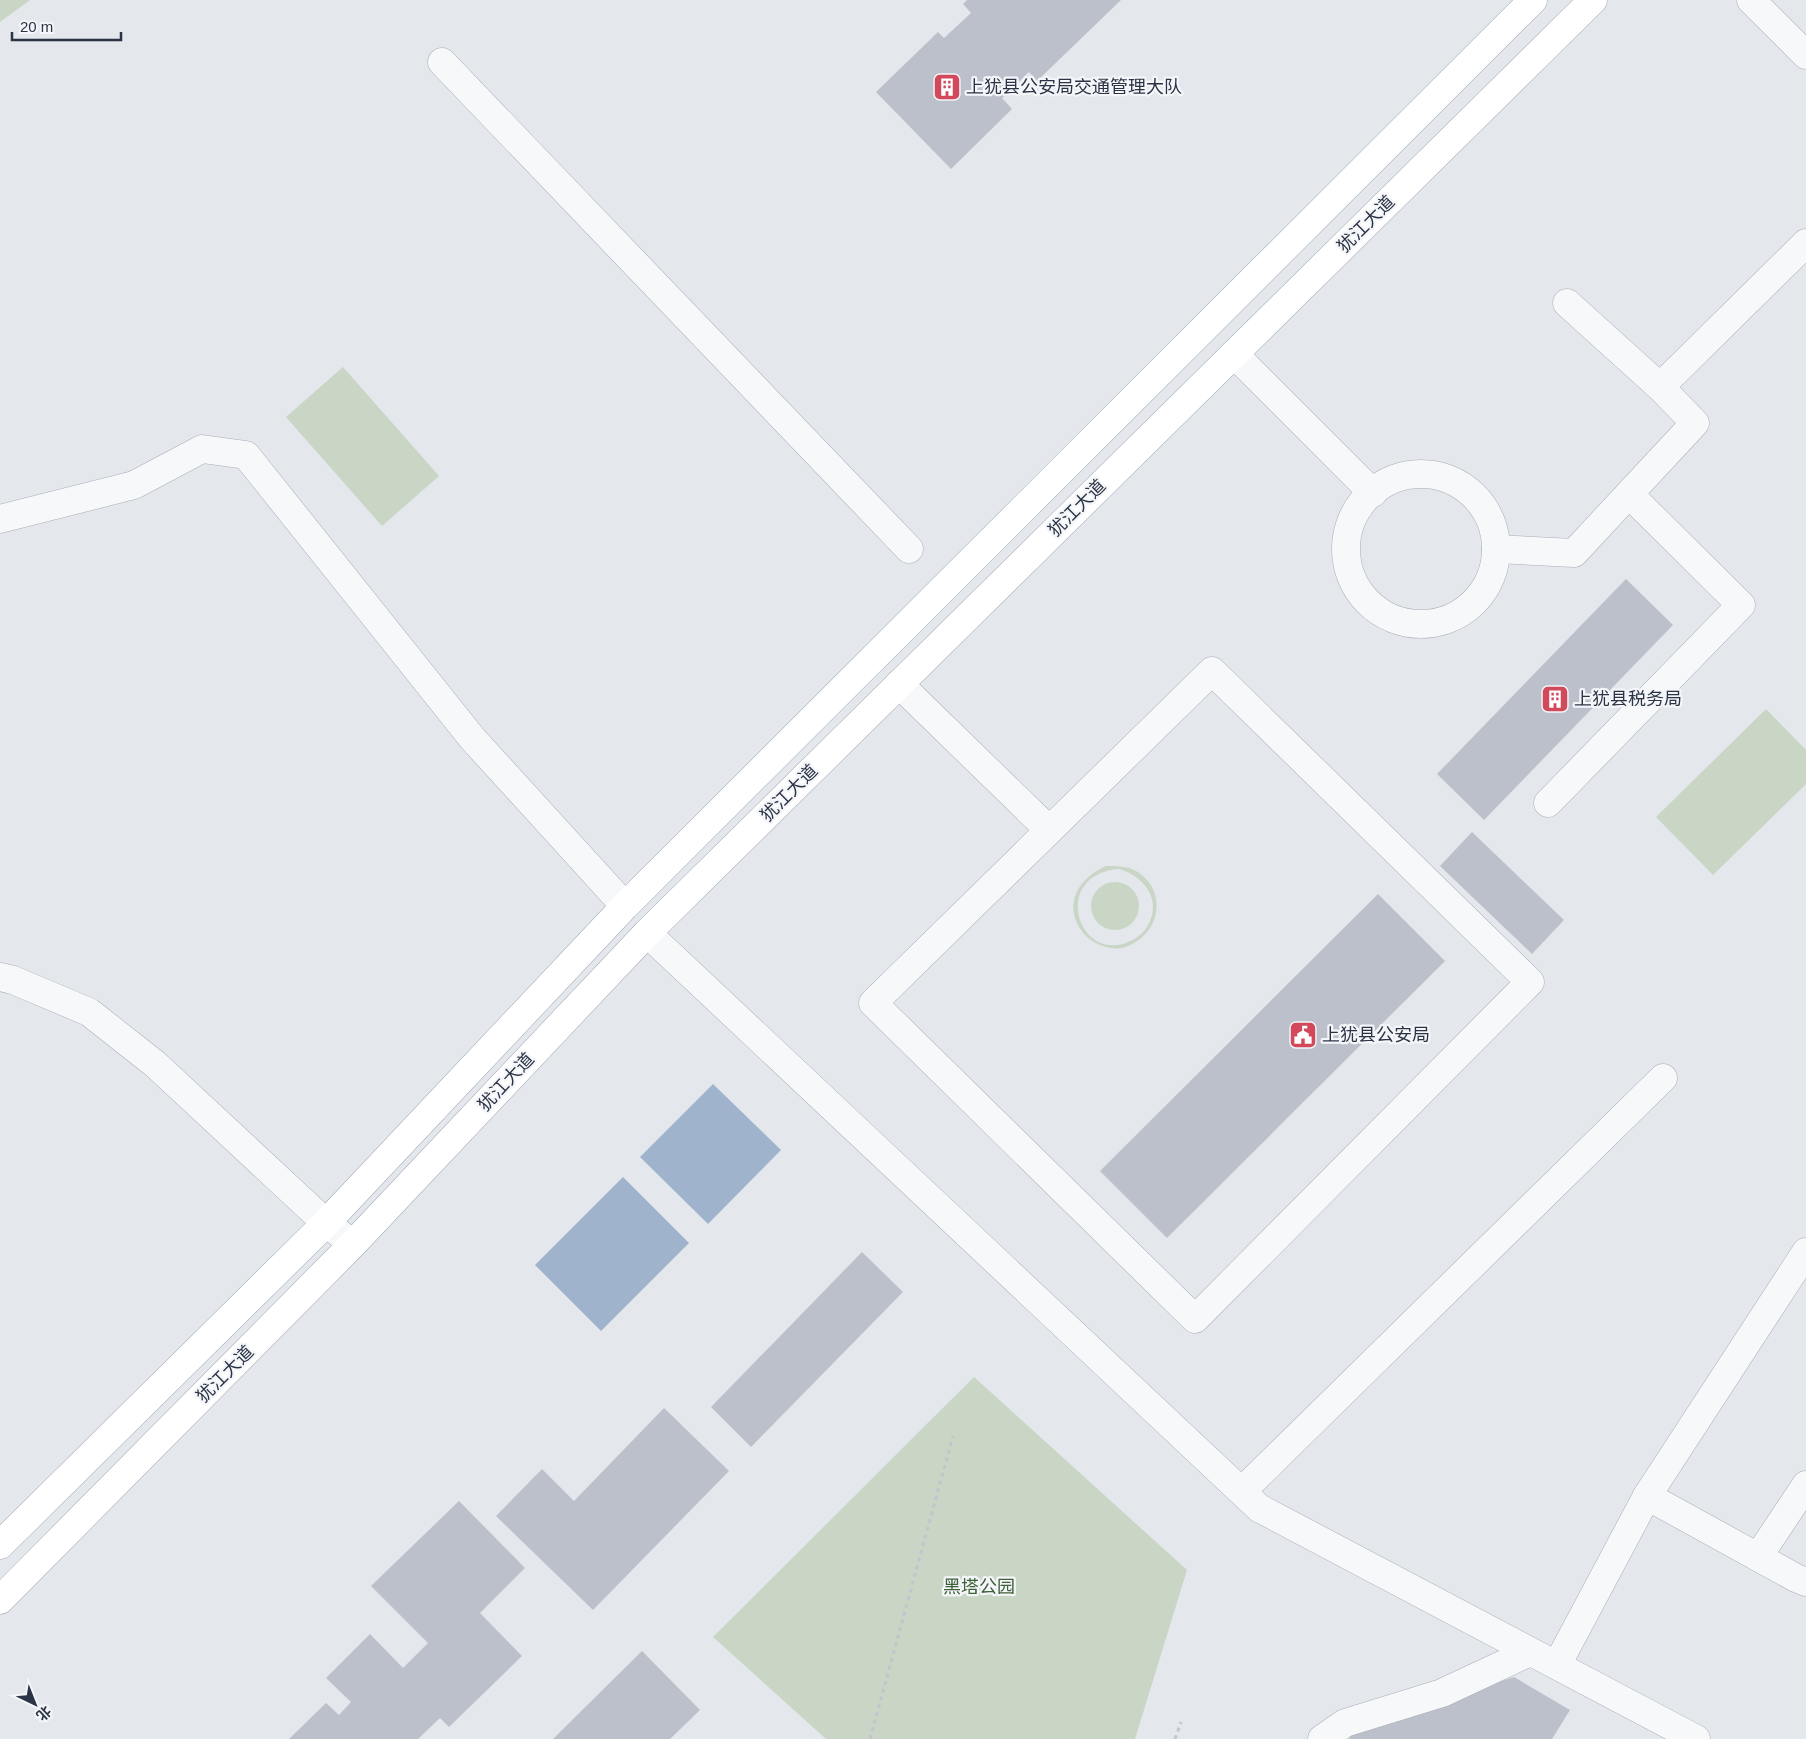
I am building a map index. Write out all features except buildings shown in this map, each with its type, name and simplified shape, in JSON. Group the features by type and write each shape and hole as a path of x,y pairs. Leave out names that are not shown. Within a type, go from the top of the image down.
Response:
{"main road":[{"name":"犹江大道","path":"0,1545 326,1223 625,906 1533,0"},
{"name":"犹江大道","path":"0,1600 353,1244 647,933 1593,0"}],"street":[{"path":"1752,0 1806,55"},
{"path":"442,62 909,549"},
{"path":"1660,387 1806,243"},
{"path":"1496,549 1574,553 1694,423 1660,387 1567,303"},
{"path":"1234,354 1372,493"},
{"path":"0,519 134,485 202,449 246,455 472,738 625,906"},
{"path":"1423,474 1442,476 1460,484 1475,496 1487,512 1494,530 1496,549 1494,569 1486,587 1473,602 1458,614 1428,623 1398,620 1371,605 1353,580 1348,566 1347,535 1359,507 1372,493 1385,483 1403,476 1423,474"},
{"path":"1548,803 1742,605 1629,494"},
{"path":"1212,671 1530,982 1196,1319 873,1003 1049,830 1212,671"},
{"path":"899,684 1049,830"},
{"path":"647,933 1260,1508 1696,1739"},
{"path":"0,978 13,980 89,1012 155,1064 326,1223 353,1244"},
{"path":"1242,1491 1663,1078"},
{"path":"1557,1666 1647,1496 1806,1252"},
{"path":"1758,1557 1806,1485"},
{"path":"1647,1496 1806,1582"},
{"path":"1322,1739 1345,1723 1442,1693 1530,1652"}],"path":[{"path":"870,1739 953,1436"},
{"path":"1175,1739 1181,1722"}],"green space":[{"path":"0,0 30,0 0,22"},
{"path":"343,367 439,476 382,526 286,417"},
{"path":"1766,709 1806,750 1806,784 1713,875 1656,817"},
{"path":"1106,866 1129,868 1146,879 1153,889 1156,911 1153,922 1148,931 1139,940 1126,947 1112,948 1095,943 1083,933 1076,920 1074,901 1077,892 1081,884 1096,871","holes":["1119,869 1129,873 1145,885 1153,901 1153,911 1145,930 1141,934 1126,943 1109,945 1094,939 1084,928 1079,914 1079,899 1085,885 1098,874"]},
{"path":"1110,882 1120,882 1132,889 1139,901 1139,911 1132,923 1120,930 1110,930 1102,926 1095,919 1091,911 1091,901 1095,893 1102,886"},
{"name":"黑塔公园","path":"974,1377 1187,1570 1135,1739 826,1739 713,1637"}],"water":[{"path":"713,1084 781,1150 708,1224 640,1157"},
{"path":"623,1177 689,1243 601,1331 535,1265"}],"place":[{"name":"上犹县公安局交通管理大队","path":"947,87"},
{"name":"上犹县税务局","path":"1555,699"},
{"name":"上犹县公安局","path":"1303,1035"}]}
